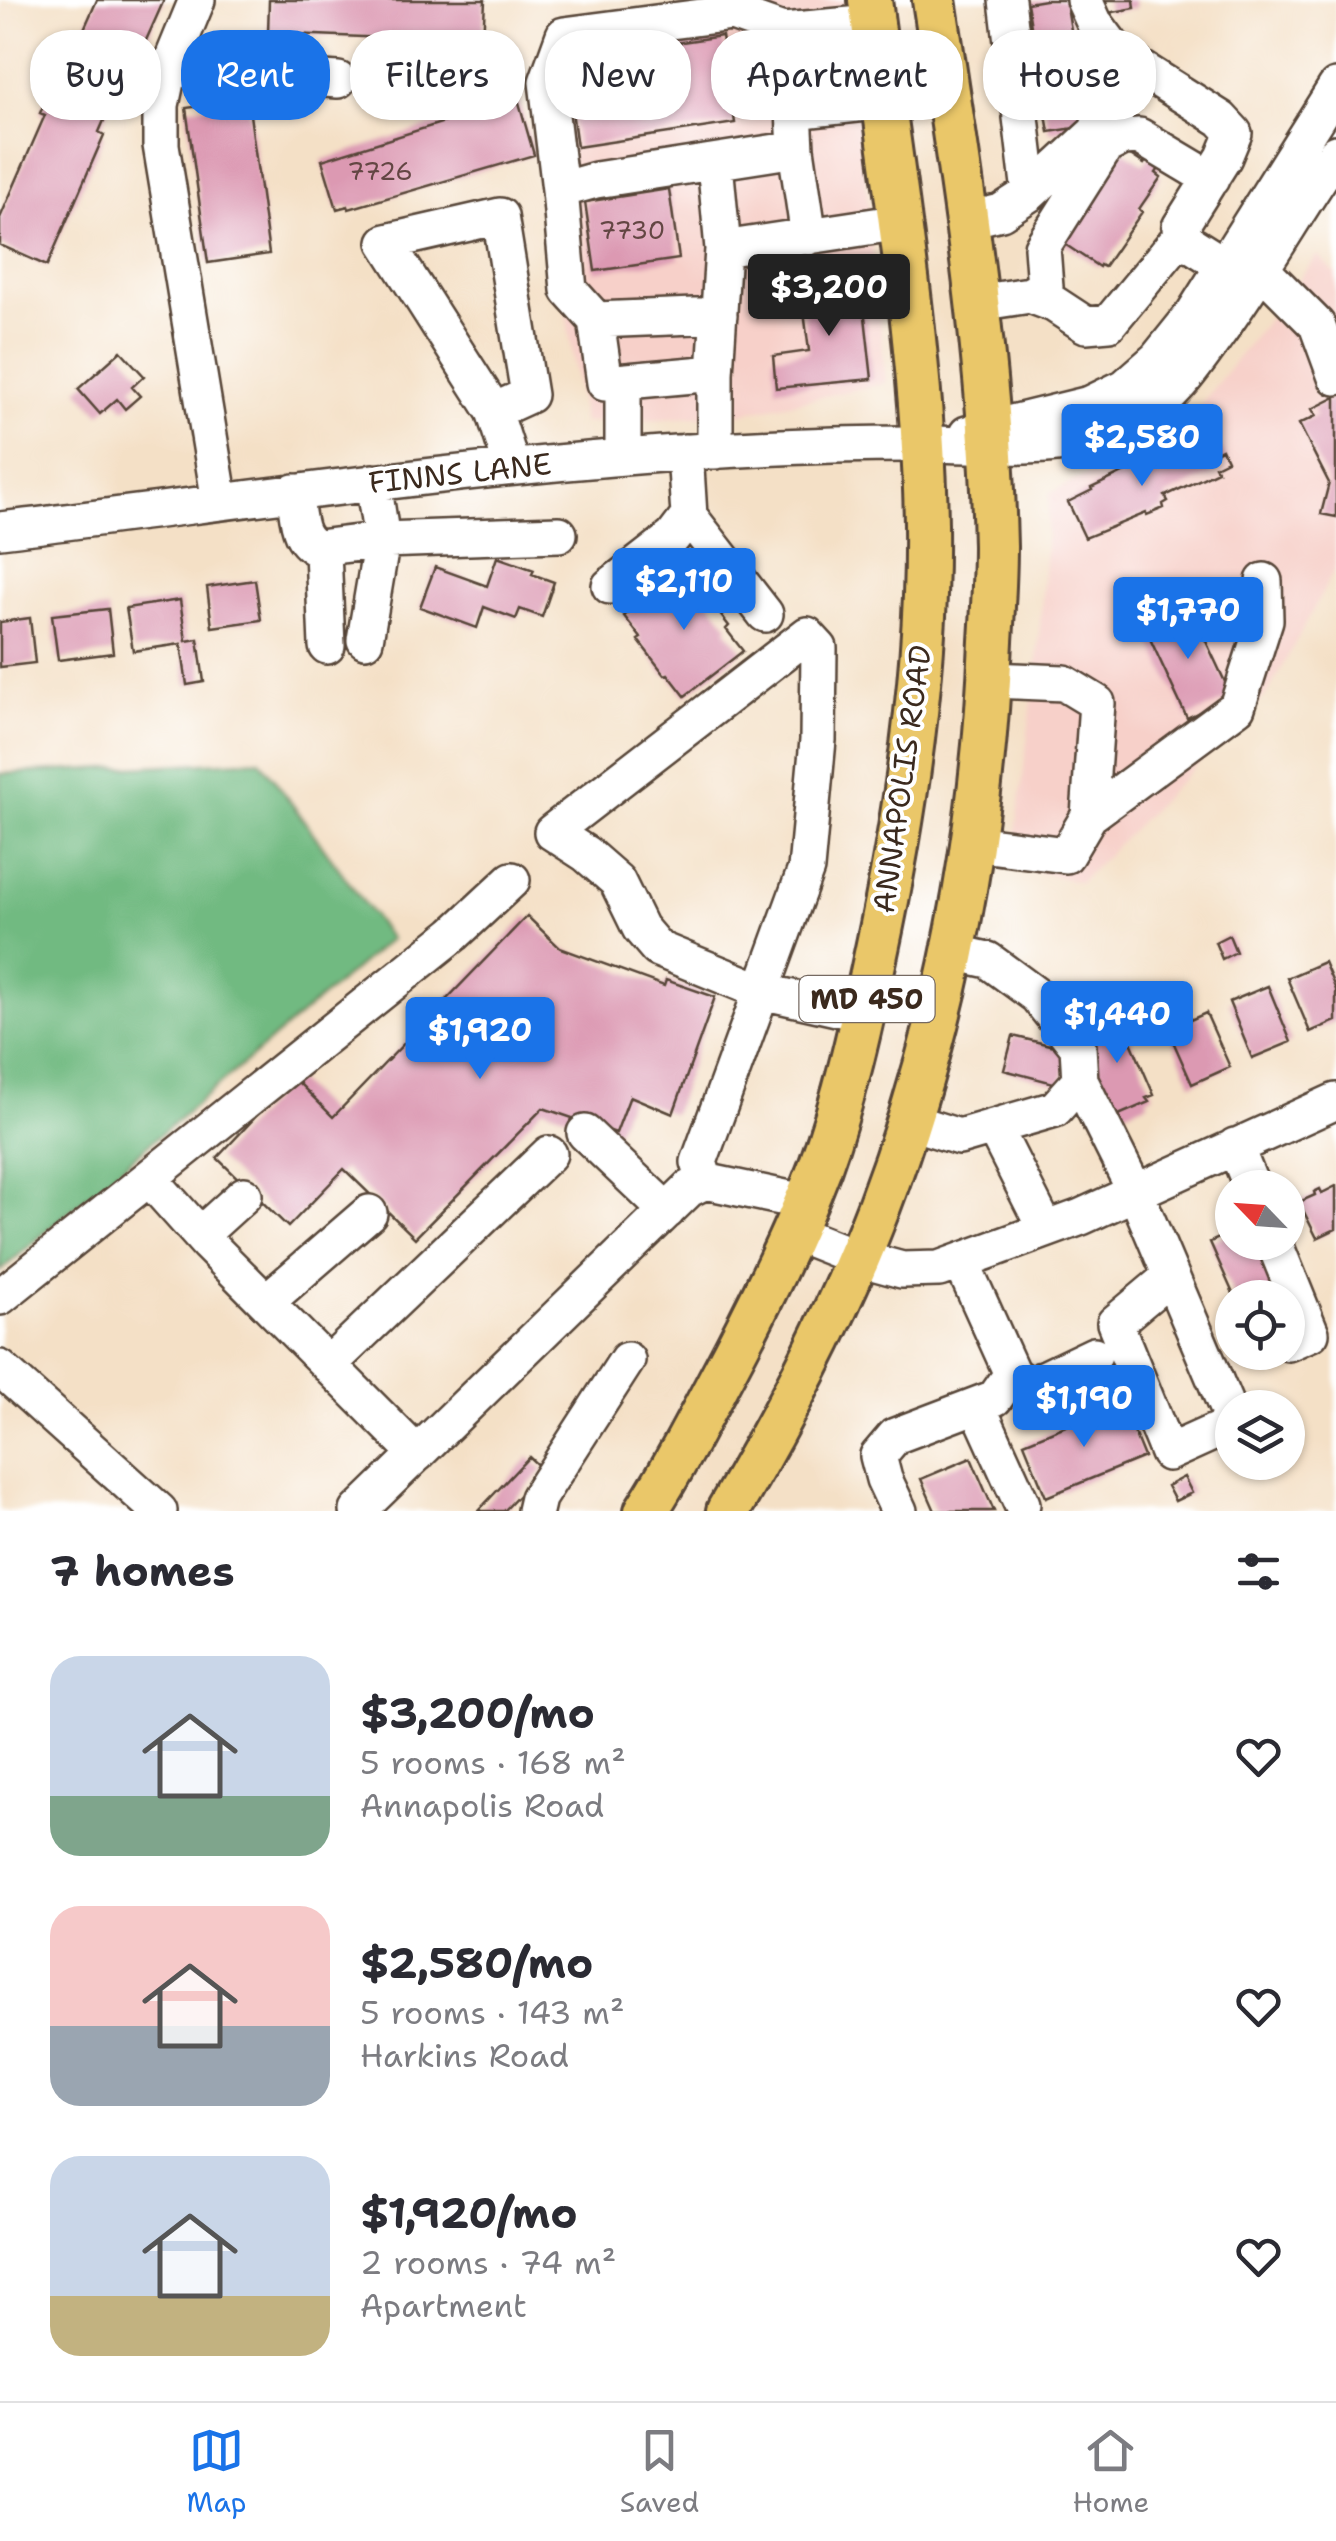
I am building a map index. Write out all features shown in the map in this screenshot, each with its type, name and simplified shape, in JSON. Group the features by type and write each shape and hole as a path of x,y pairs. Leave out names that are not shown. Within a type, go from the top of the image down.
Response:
{"main road":[{"name":"MD 450","path":"728,1511 800,1381 878,1208 928,1057 952,952 982,784 995,550 989,438 968,220 934,0"},
{"name":"ANNAPOLIS ROAD","path":"646,1511 746,1331 820,1167 863,1014 889,893 914,723 924,609 926,525 917,362 887,120"}],"street":[{"path":"197,0 170,68 161,105 161,146 220,502"},
{"path":"660,0 672,0"},
{"path":"1008,0 1030,193"},
{"path":"1084,0 1100,30"},
{"path":"715,373 605,383 596,320 569,290 547,82 564,35 732,14 767,26 871,11"},
{"path":"767,26 768,30"},
{"path":"170,68 338,80"},
{"path":"1156,78 1222,120 1234,133 1224,157 1180,228 1189,243 1224,264"},
{"path":"989,438 1090,404 1126,387 1157,360 1194,312 1336,86"},
{"path":"794,120 810,237"},
{"path":"968,220 1002,212 1030,193 1097,131 1100,120"},
{"path":"1037,291 1042,247 1106,146 1123,137 1139,136 1211,179"},
{"path":"560,190 596,180 796,149"},
{"path":"989,438 1031,448 1073,443 1140,418 1170,396 1262,270 1336,153"},
{"path":"610,586 674,537 689,516 715,373 723,249 714,162"},
{"path":"494,411 529,396 500,216 386,242 494,411 512,467"},
{"path":"723,249 901,222"},
{"path":"977,303 1037,291 1086,324 1109,322 1176,243 1189,243"},
{"path":"1262,270 1317,325 1336,377"},
{"path":"596,320 719,315"},
{"path":"622,382 623,457"},
{"name":"FINNS LANE","path":"0,530 512,467 700,452 989,438"},
{"path":"365,640 382,540 373,482"},
{"path":"294,492 303,536 307,543 323,551"},
{"path":"689,516 765,614"},
{"path":"327,646 323,551 326,547 382,540 559,534"},
{"path":"973,843 1066,855 1089,816 1237,707 1265,620 1264,581"},
{"path":"705,1181 698,1162 761,991 806,869 818,740 819,648 806,635 552,832 586,854 617,882 640,928 658,949 761,991 863,1014"},
{"path":"990,680 1064,683 1097,703 1089,816"},
{"path":"0,1297 454,934 512,880"},
{"path":"952,952 988,960 1036,996 1078,1047 1080,1081 1135,1192 1219,1390"},
{"path":"908,1121 960,1138 1055,1108 1080,1081"},
{"path":"358,1511 689,1189 705,1181 798,1217 858,1258 902,1270 939,1269 1046,1230 1336,1102"},
{"path":"994,1127 1046,1230"},
{"path":"585,1132 667,1211"},
{"path":"1235,1146 1245,1170"},
{"path":"328,1365 550,1154"},
{"path":"149,1178 200,1235 417,1454"},
{"path":"200,1235 244,1195"},
{"path":"266,1302 369,1213"},
{"path":"961,1262 1012,1374 1029,1386 1094,1355"},
{"path":"1171,1276 1115,1323 1168,1453 1215,1430"},
{"path":"536,1511 538,1498 627,1360"},
{"path":"0,1368 160,1511"},
{"path":"900,1511 878,1456 894,1436 995,1398 1012,1374"},
{"path":"977,1405 1022,1504"}],"shaded area":[{"path":"788,0 848,0 851,30 711,30 711,120 860,120 886,383 734,415 583,423 533,105 545,50 545,120 691,120 691,30 564,30"},
{"path":"1318,255 1336,274 1336,567 1268,693 1080,882 1012,866 1038,651 1050,494 1189,419"}],"green space":[{"path":"260,760 390,939 0,1271 0,774"}],"building":[{"path":"97,0 164,0 151,30 84,30"},
{"path":"269,0 485,0 484,30 350,30 350,36 330,36 330,30 268,30"},
{"path":"1066,0 1071,30 1032,30 1027,3"},
{"path":"1106,0 1134,0 1135,8 1108,13"},
{"path":"711,38 711,120 735,123 577,147 573,120 691,120 691,41"},
{"path":"43,120 104,120 99,132 104,135 47,266 0,245 0,218"},
{"path":"188,120 251,120 269,254 208,263"},
{"path":"451,120 524,120 534,155 349,209 337,209 322,160"},
{"path":"1047,120 1086,120 1087,126 1049,132"},
{"path":"1123,150 1144,164 1151,154 1163,163 1156,173 1161,177 1139,209 1142,212 1104,267 1099,267 1060,241"},
{"path":"669,189 679,259 595,271 585,202"},
{"path":"861,281 872,379 776,388 773,356 809,351 801,288"},
{"path":"121,351 144,376 132,387 140,396 125,409 117,399 100,414 78,389"},
{"path":"1336,397 1336,517 1321,514 1329,483 1299,424 1316,416 1312,409"},
{"path":"1203,441 1210,455 1222,449 1227,460 1215,466 1218,471 1165,496 1168,501 1164,508 1085,538 1068,502 1148,461 1150,466"},
{"path":"497,557 554,582 542,617 520,609 516,619 484,607 477,628 420,607 435,567 487,586"},
{"path":"682,571 729,626 726,629 743,651 685,696 638,640 641,638 624,616"},
{"path":"255,580 261,620 212,627 207,587"},
{"path":"180,600 186,641 198,639 204,682 187,685 181,644 133,651 126,608"},
{"path":"1190,607 1232,697 1187,718 1145,628"},
{"path":"108,609 113,653 58,660 52,615"},
{"path":"30,618 35,663 0,667 0,622"},
{"path":"527,916 560,948 664,986 666,980 715,997 673,1114 630,1096 616,1133 543,1108 415,1238 344,1169 288,1227 217,1158 293,1077 333,1117"},
{"path":"1229,935 1236,952 1222,959 1215,942"},
{"path":"1324,962 1336,990 1336,1021 1310,1032 1287,978"},
{"path":"1268,986 1291,1042 1252,1058 1229,1002"},
{"path":"1206,1013 1230,1067 1192,1084 1168,1030"},
{"path":"1119,1014 1154,1095 1146,1098 1149,1102 1114,1117 1081,1040 1085,1029"},
{"path":"1013,1036 1070,1050 1061,1085 1004,1070"},
{"path":"1336,1186 1336,1229 1317,1238 1305,1214 1305,1199 1320,1189 1322,1193"},
{"path":"1218,1260 1273,1260 1282,1280 1227,1280"},
{"path":"1122,1403 1144,1457 1046,1497 1024,1443"},
{"path":"529,1457 543,1470 504,1511 478,1511"},
{"path":"971,1458 994,1511 935,1511 921,1479"},
{"path":"1184,1477 1192,1493 1175,1501 1167,1486"}]}
